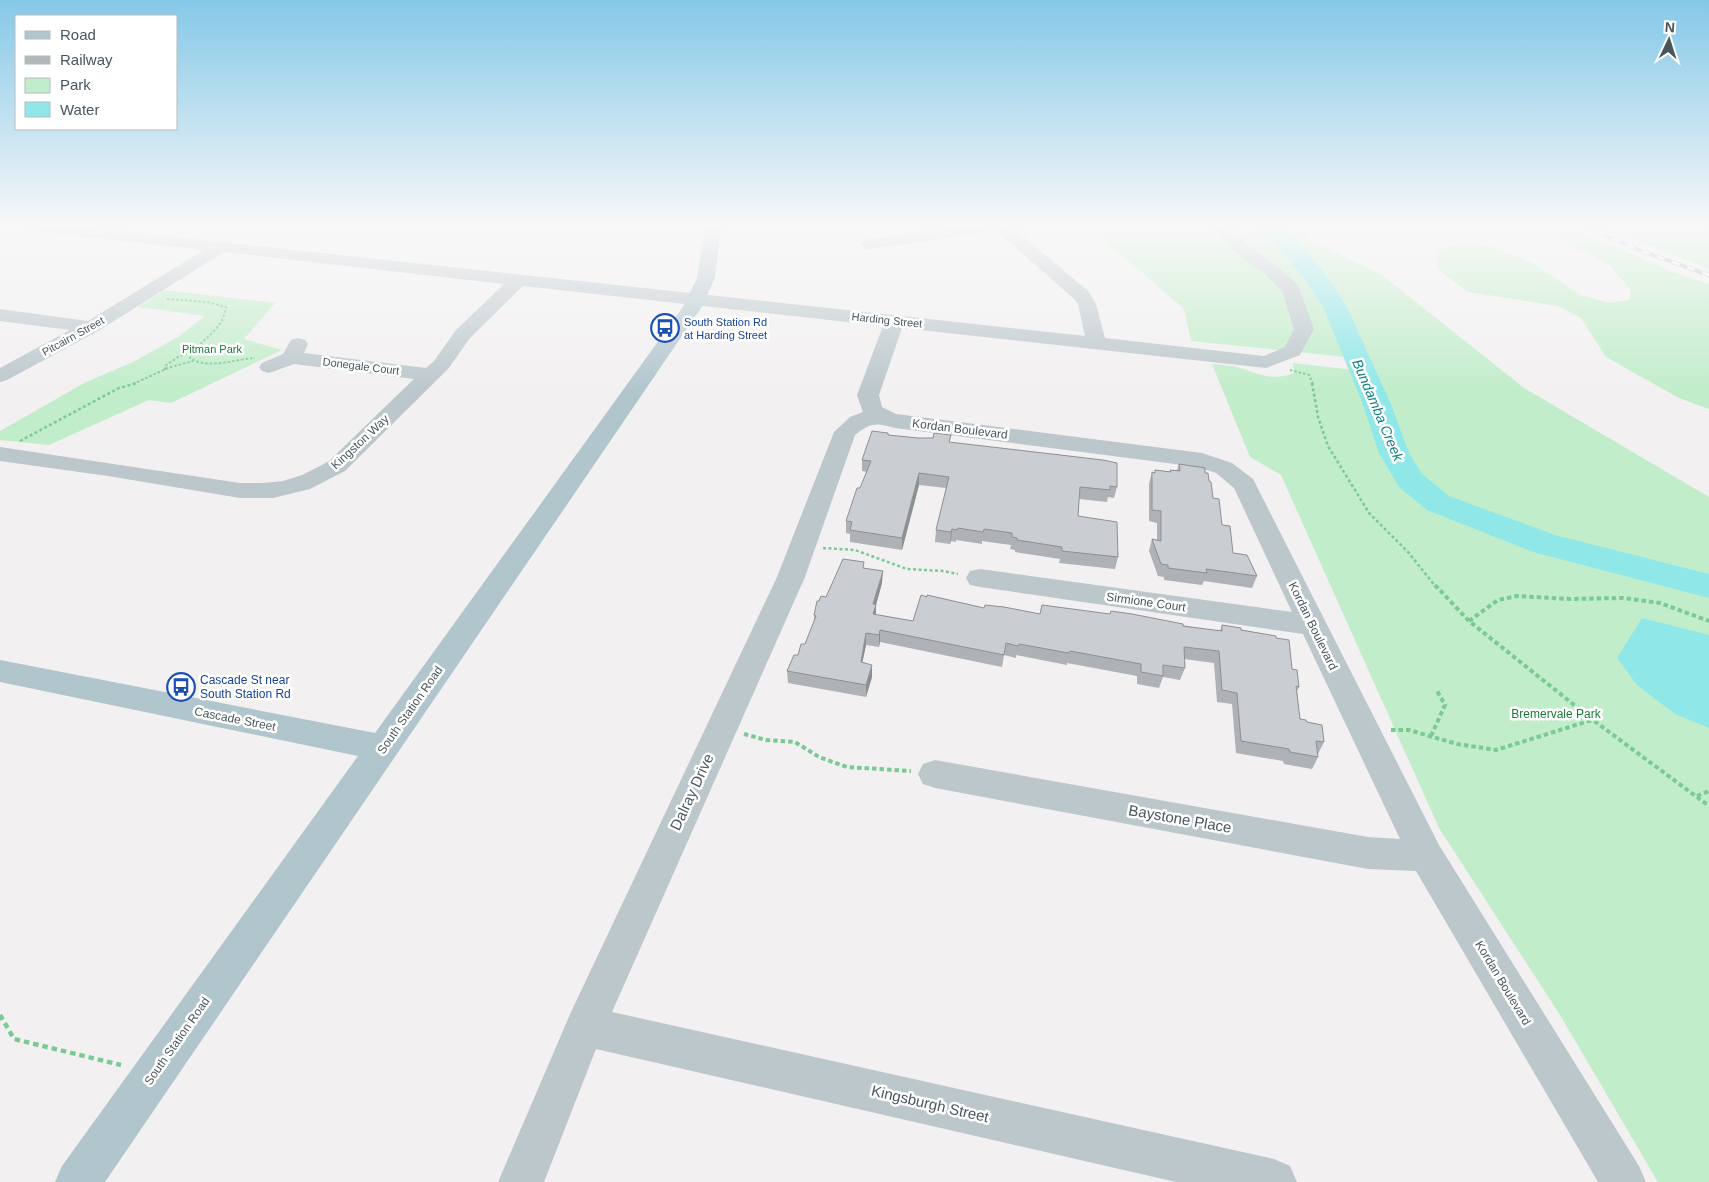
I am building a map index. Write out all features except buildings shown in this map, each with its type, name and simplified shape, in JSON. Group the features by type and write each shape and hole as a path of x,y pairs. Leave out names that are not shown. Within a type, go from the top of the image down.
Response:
{"main road":[{"name":"South Station Road","path":"78,1182 698,299 706,281"},
{"name":"Cascade Street","path":"0,671 383,748"}],"street":[{"name":"Pitcairn Street","path":"0,376 91,327 166,281"},
{"name":"Kingston Way","path":"9,448 47,460 248,491 282,489 303,494 324,474 337,466 441,365 462,334 517,281"},
{"name":"Harding Street","path":"538,281 1266,362"},
{"path":"1065,281 1081,295 1087,304 1096,342"},
{"path":"1266,362 1293,351 1304,329 1291,289 1283,281"},
{"path":"0,315 91,327"},
{"path":"876,415 870,407 868,395 895,320"},
{"name":"Donegale Court","path":"269,367 295,351 431,374"},
{"name":"Dalray Drive","path":"521,1182 585,1026 791,577 845,432 858,422 876,415"},
{"name":"Kordan Boulevard","path":"876,415 895,421 1202,460 1224,468 1244,484 1426,856 1623,1182"},
{"name":"Sirmione Court","path":"980,578 1313,625"},
{"name":"Baystone Place","path":"935,774 1368,853 1426,856"},
{"name":"Kingsburgh Street","path":"585,1026 1274,1182"}],"path":[{"path":"144,295 156,298 207,302 226,307 226,317 216,332 192,352 178,357 165,366 165,370"},
{"path":"9,448 119,388 142,381 165,370 193,361 214,363 249,358 269,363 295,351"},
{"path":"192,352 190,358 193,361"},
{"path":"1266,362 1309,375 1313,384 1318,416 1328,446 1369,513 1408,552 1446,600 1469,621 1593,720 1709,806"},
{"path":"802,547 855,550 906,569 943,571 980,578"},
{"path":"1469,621 1498,600 1517,596 1570,599 1632,599 1660,603 1709,621"},
{"path":"1431,736 1445,705 1437,691"},
{"path":"1364,730 1410,730 1457,744 1496,750 1593,720"},
{"path":"722,728 766,740 795,742 819,757 847,767 887,768 935,774"},
{"path":"1696,796 1709,791"},
{"path":"0,1016 14,1038 121,1065"}],"green space":[{"name":"Bremervale Park","path":"1152,281 1390,281 1524,388 1709,497 1709,1182 1658,1182 1560,1015 1439,828 1281,475 1250,457 1212,364 1233,366 1271,377 1286,376 1294,373 1293,363 1354,370 1346,357 1191,341 1184,309"},
{"path":"1453,281 1560,281 1580,295 1610,303 1629,300 1631,290 1623,281 1701,281 1709,284 1709,409 1679,398 1606,357 1581,318 1558,306 1468,292"},
{"name":"Pitman Park","path":"165,290 275,303 244,339 282,350 171,403 149,400 49,445 0,440 0,431 86,382 133,362 178,337 205,316 138,307"}],"water":[{"path":"1642,618 1709,635 1709,728 1675,714 1637,685 1617,658"}],"waterway":[{"name":"Bundamba Creek","path":"1318,281 1335,307 1376,402 1394,453 1410,480 1438,503 1545,544 1709,586"}],"place":[{"name":"South Station Rd at Harding Street","path":"665,328"},
{"name":"Cascade St near South Station Rd","path":"181,687"}]}
